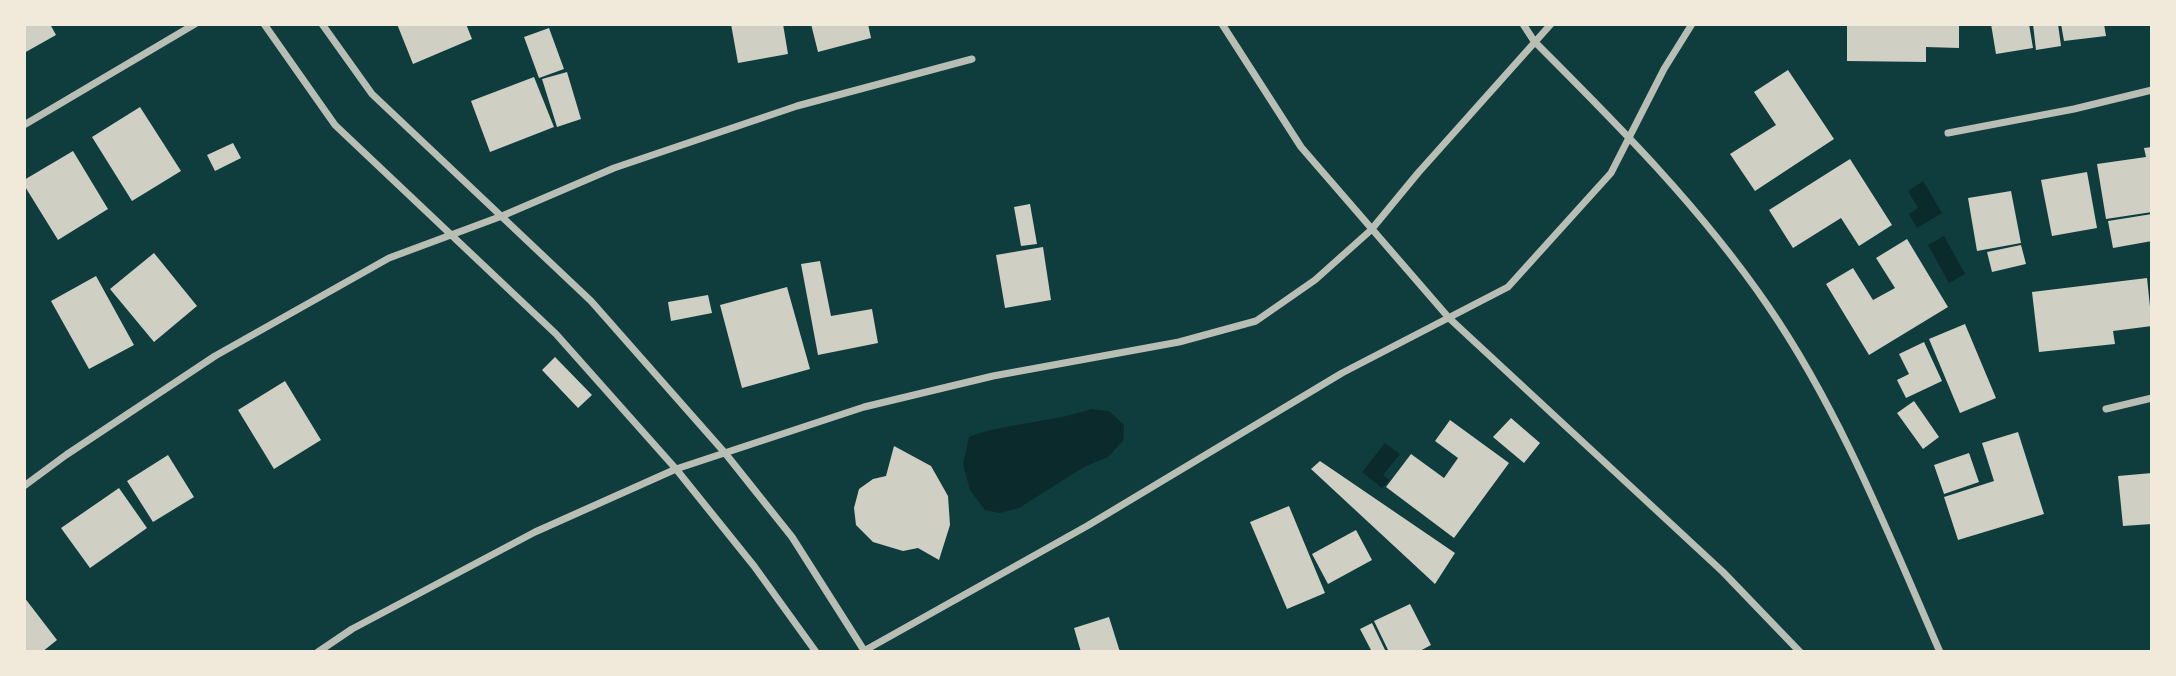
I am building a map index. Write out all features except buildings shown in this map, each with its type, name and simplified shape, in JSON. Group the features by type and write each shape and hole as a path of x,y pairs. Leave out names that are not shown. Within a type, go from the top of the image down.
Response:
{"street":[{"path":"24,125 195,24"},
{"path":"264,24 335,125 556,334 676,469 754,566 816,652"},
{"path":"322,24 372,94 590,301 724,453 792,537 864,651 1087,526 1342,373 1508,287 1611,173 1664,69 1692,24"},
{"path":"1222,24 1301,147 1449,318 1723,572 1800,652"},
{"path":"1523,24 1534,41 1630,138 1717,236 1769,307 1821,394 1894,546 1940,652"},
{"path":"318,652 352,629 535,532 676,469 864,407 993,376 1179,342 1256,321 1315,280 1371,230 1551,24"},
{"path":"24,486 215,356 389,258 502,216 614,168 797,106 972,59"},
{"path":"1948,133 2074,109 2151,90"},
{"path":"2106,409 2151,398"}],"water":[{"path":"1923,181 1942,213 1917,228 1909,214 1918,208 1908,191"},
{"path":"1944,236 1965,274 1949,283 1928,245"},
{"path":"1091,409 1109,411 1124,425 1123,441 1108,457 1084,467 1019,508 1000,513 985,510 970,490 963,464 969,437"},
{"path":"1385,443 1400,454 1383,475 1389,480 1382,488 1362,472"}]}
